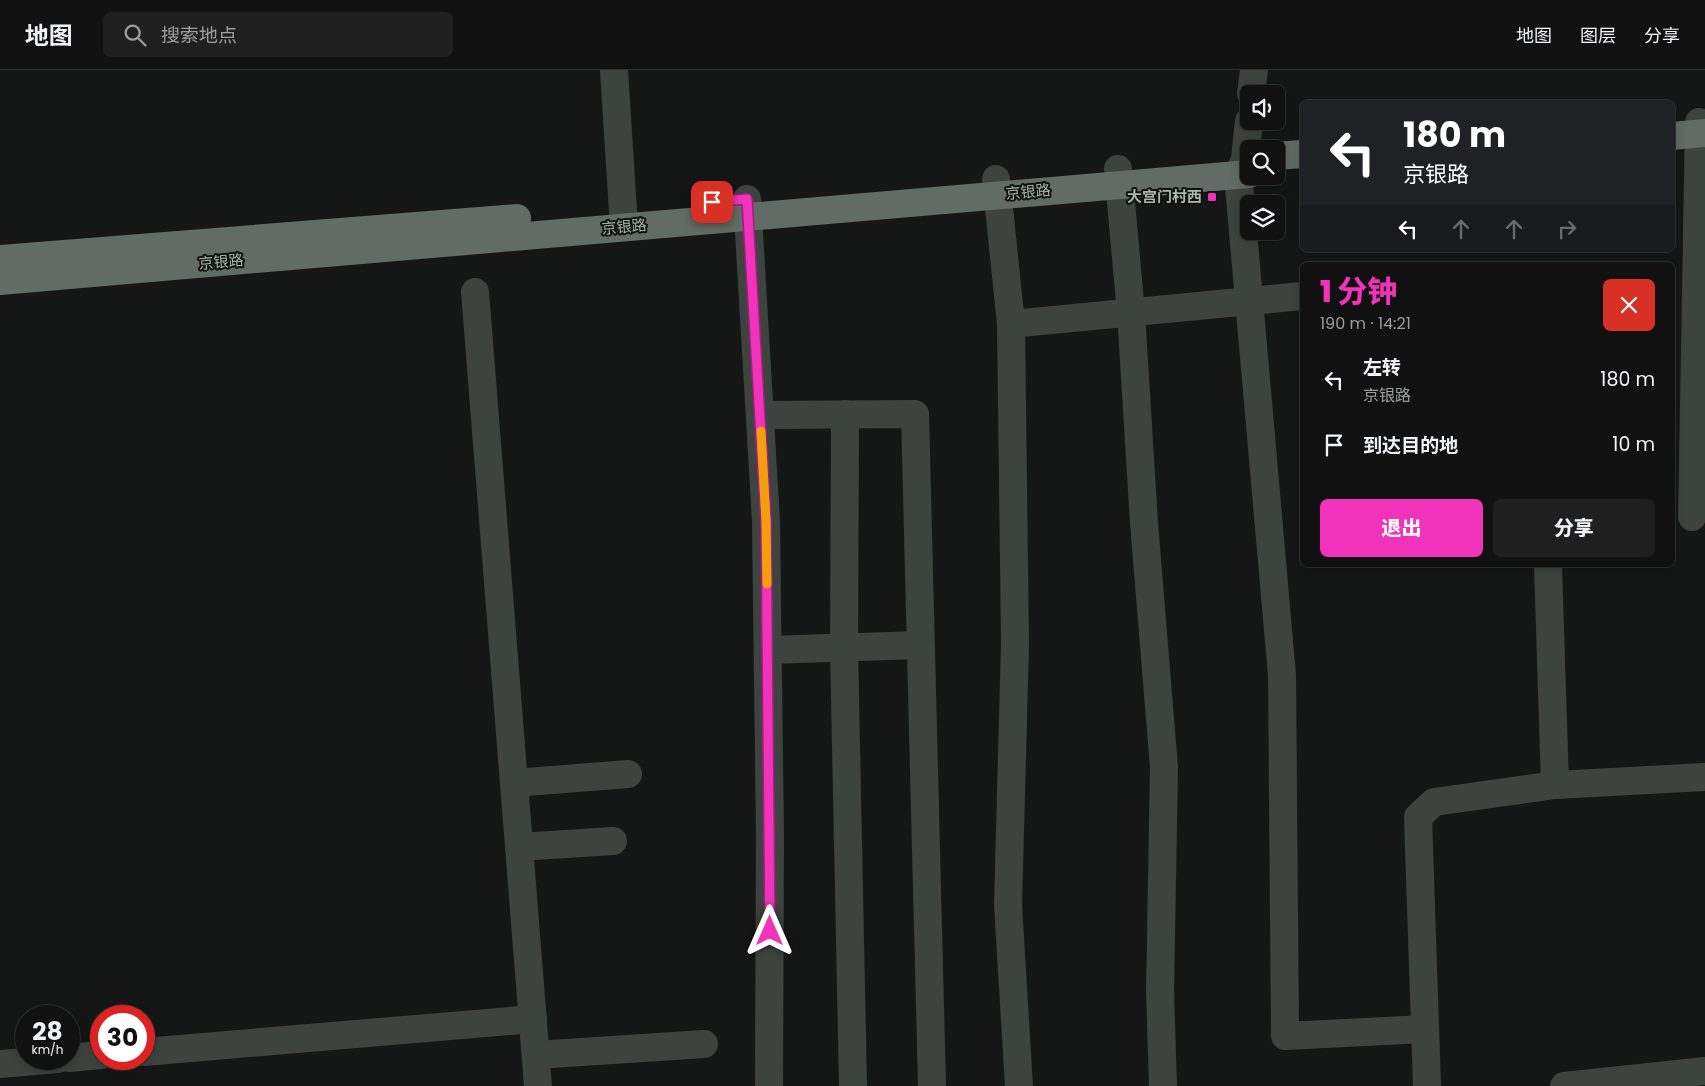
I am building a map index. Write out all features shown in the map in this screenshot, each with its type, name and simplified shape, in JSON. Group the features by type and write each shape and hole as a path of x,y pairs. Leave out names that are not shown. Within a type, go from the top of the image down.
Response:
{"highway":[{"path":"1285,155 1300,154"},
{"name":"京银路","path":"0,259 624,218 1240,166"},
{"path":"1285,171 1300,169"},
{"name":"京银路","path":"0,281 624,218"}],"street":[{"path":"614,70 624,218"},
{"path":"1252,85 1254,70"},
{"path":"1690,517 1692,128"},
{"path":"1119,177 1132,313 1144,523 1164,767 1160,991 1163,1086"},
{"path":"1246,185 1249,302 1282,675 1285,1036 1425,1029"},
{"path":"997,187 1011,324 1015,644 1008,905 1018,1086"},
{"path":"748,208 766,521 770,837 769,1086"},
{"path":"475,292 538,1086"},
{"path":"1011,324 1300,296"},
{"path":"844,414 844,648 853,1086"},
{"path":"760,415 915,414 932,1086"},
{"path":"1548,567 1555,785"},
{"path":"768,650 920,645"},
{"path":"514,783 628,774"},
{"path":"1427,1086 1418,817 1434,802 1555,785 1705,777"},
{"path":"519,847 613,841"},
{"path":"155,1051 533,1019"},
{"path":"536,1055 704,1044"},
{"path":"0,1064 15,1063"},
{"path":"1564,1086 1694,1077"}],"slow traffic":[{"path":"761,431 767,584"}],"place":[{"name":"大宫门村西","path":"1212,197"}],"route":[{"path":"712,202 747,199 766,521 770,931"}]}
